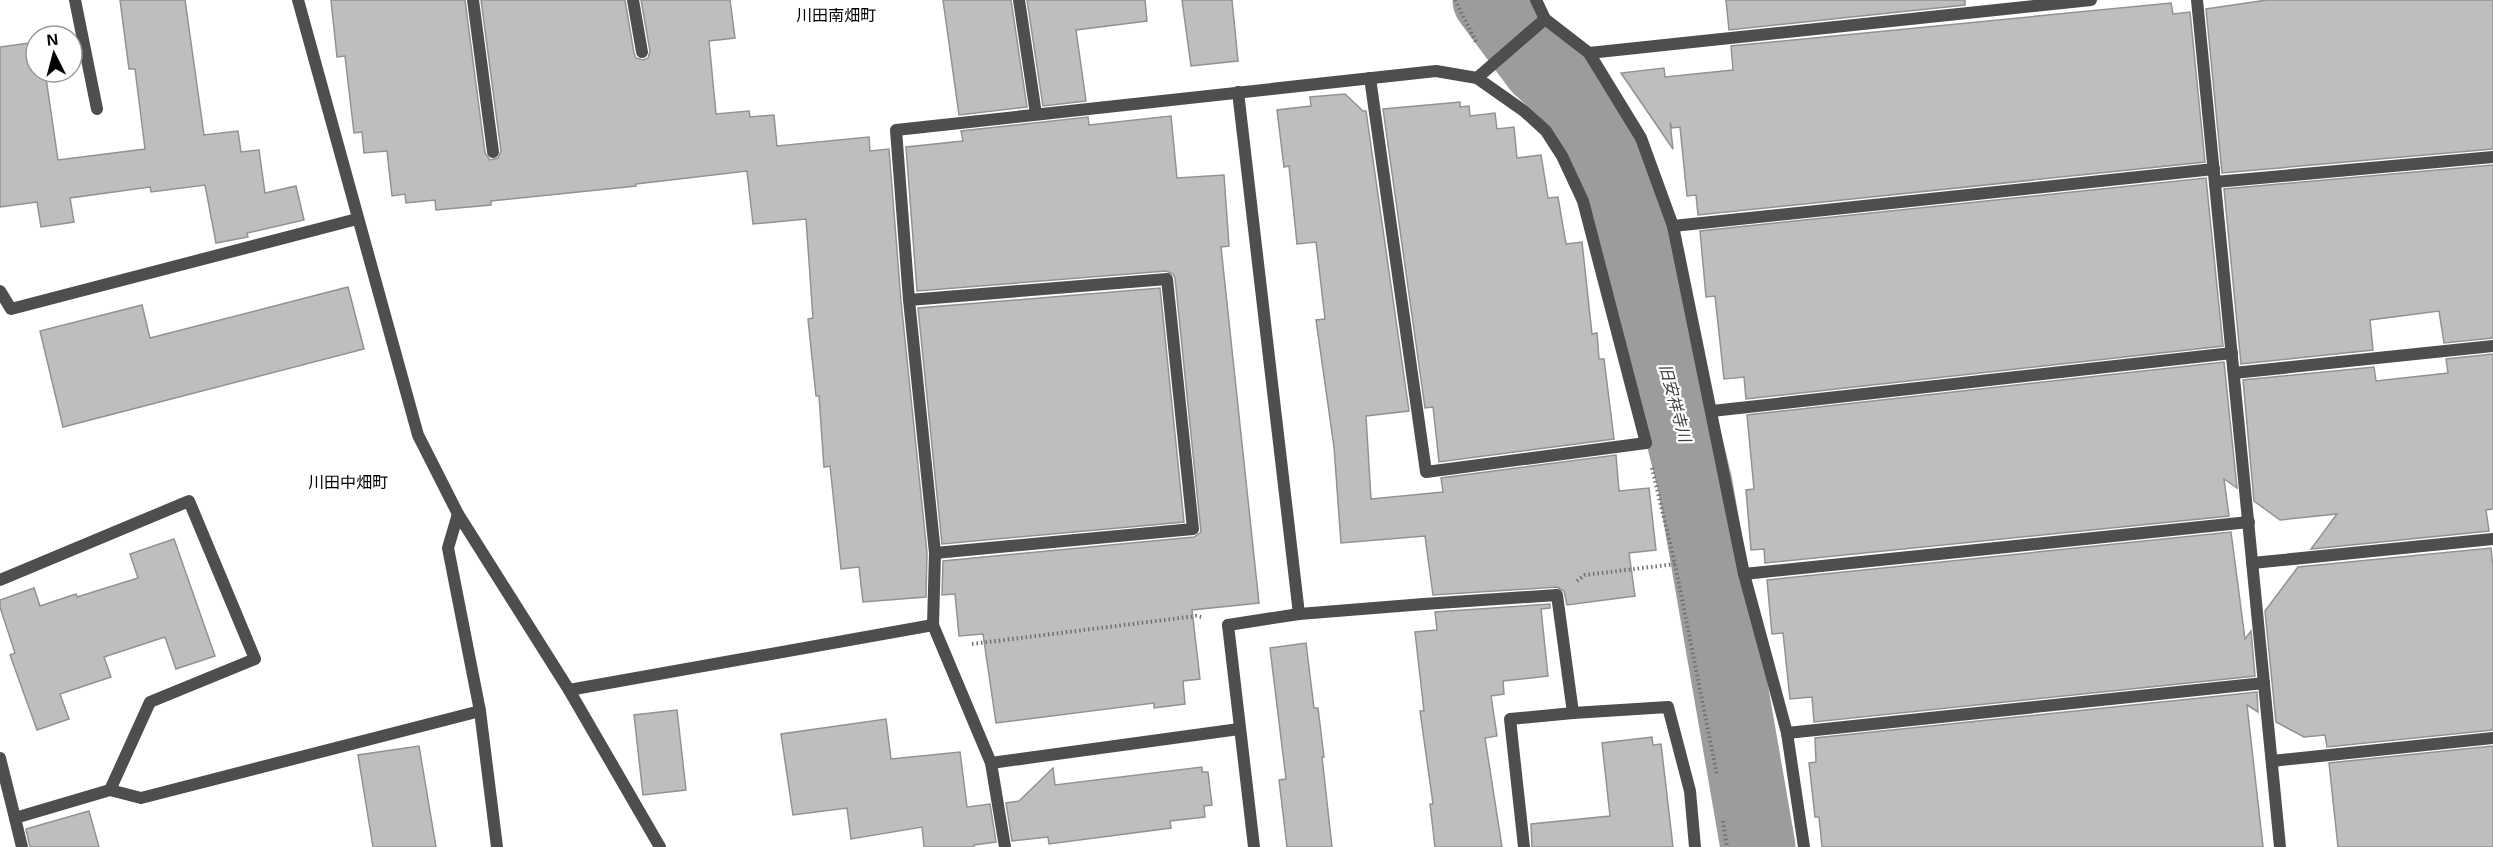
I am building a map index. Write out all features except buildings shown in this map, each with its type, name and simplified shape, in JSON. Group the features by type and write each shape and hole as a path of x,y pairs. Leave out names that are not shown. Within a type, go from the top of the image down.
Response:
{"street":[{"path":"75,0 97,109"},
{"path":"298,0 418,435 458,514 569,690 660,847"},
{"path":"473,0 494,152"},
{"path":"633,0 642,52"},
{"path":"1018,0 1036,114"},
{"path":"1536,0 1542,21 1589,53 1641,138 1673,226 1744,574 1787,733 1804,847"},
{"path":"1589,53 2091,0"},
{"path":"2197,0 2280,847"},
{"path":"1476,78 1542,21"},
{"path":"1005,847 991,763 933,625 935,553 909,300 896,130 1036,114 1238,92 1370,78 1436,71 1476,78 1524,111 1546,131 1583,201 1646,442 1426,472 1370,78"},
{"path":"1238,92 1299,614"},
{"path":"1673,226 2214,176 2493,157"},
{"path":"0,291 11,309 357,219"},
{"path":"909,300 1167,279 1192,529 935,553"},
{"path":"2234,373 2493,346"},
{"path":"1712,411 2232,353"},
{"path":"0,580 189,501 255,659 150,702 110,790"},
{"path":"458,514 448,548 480,711 497,847"},
{"path":"1744,574 2249,522"},
{"path":"2252,562 2493,539"},
{"path":"1254,847 1228,625 1299,614 1557,595 1573,713"},
{"path":"569,690 933,625"},
{"path":"1787,733 2264,684"},
{"path":"1524,847 1510,719 1668,707 1690,791 1695,847"},
{"path":"15,818 110,790 141,798 480,711"},
{"path":"991,763 1239,729"},
{"path":"2272,761 2493,738"},
{"path":"0,758 22,847"}],"path":[{"path":"1455,0 1479,47 1476,78"},
{"path":"1646,442 1675,564 1719,782"},
{"path":"1557,595 1585,575 1675,564"},
{"path":"941,648 1196,616 1228,625"},
{"path":"1723,815 1727,847"}],"waterway":[{"name":"旧安祥寺川","path":"1490,0 1539,66 1568,92 1591,128 1620,191 1638,253 1695,484 1758,847"}],"district":[{"name":"川田南畑町","path":"836,15"},
{"name":"川田中畑町","path":"348,482"}]}
